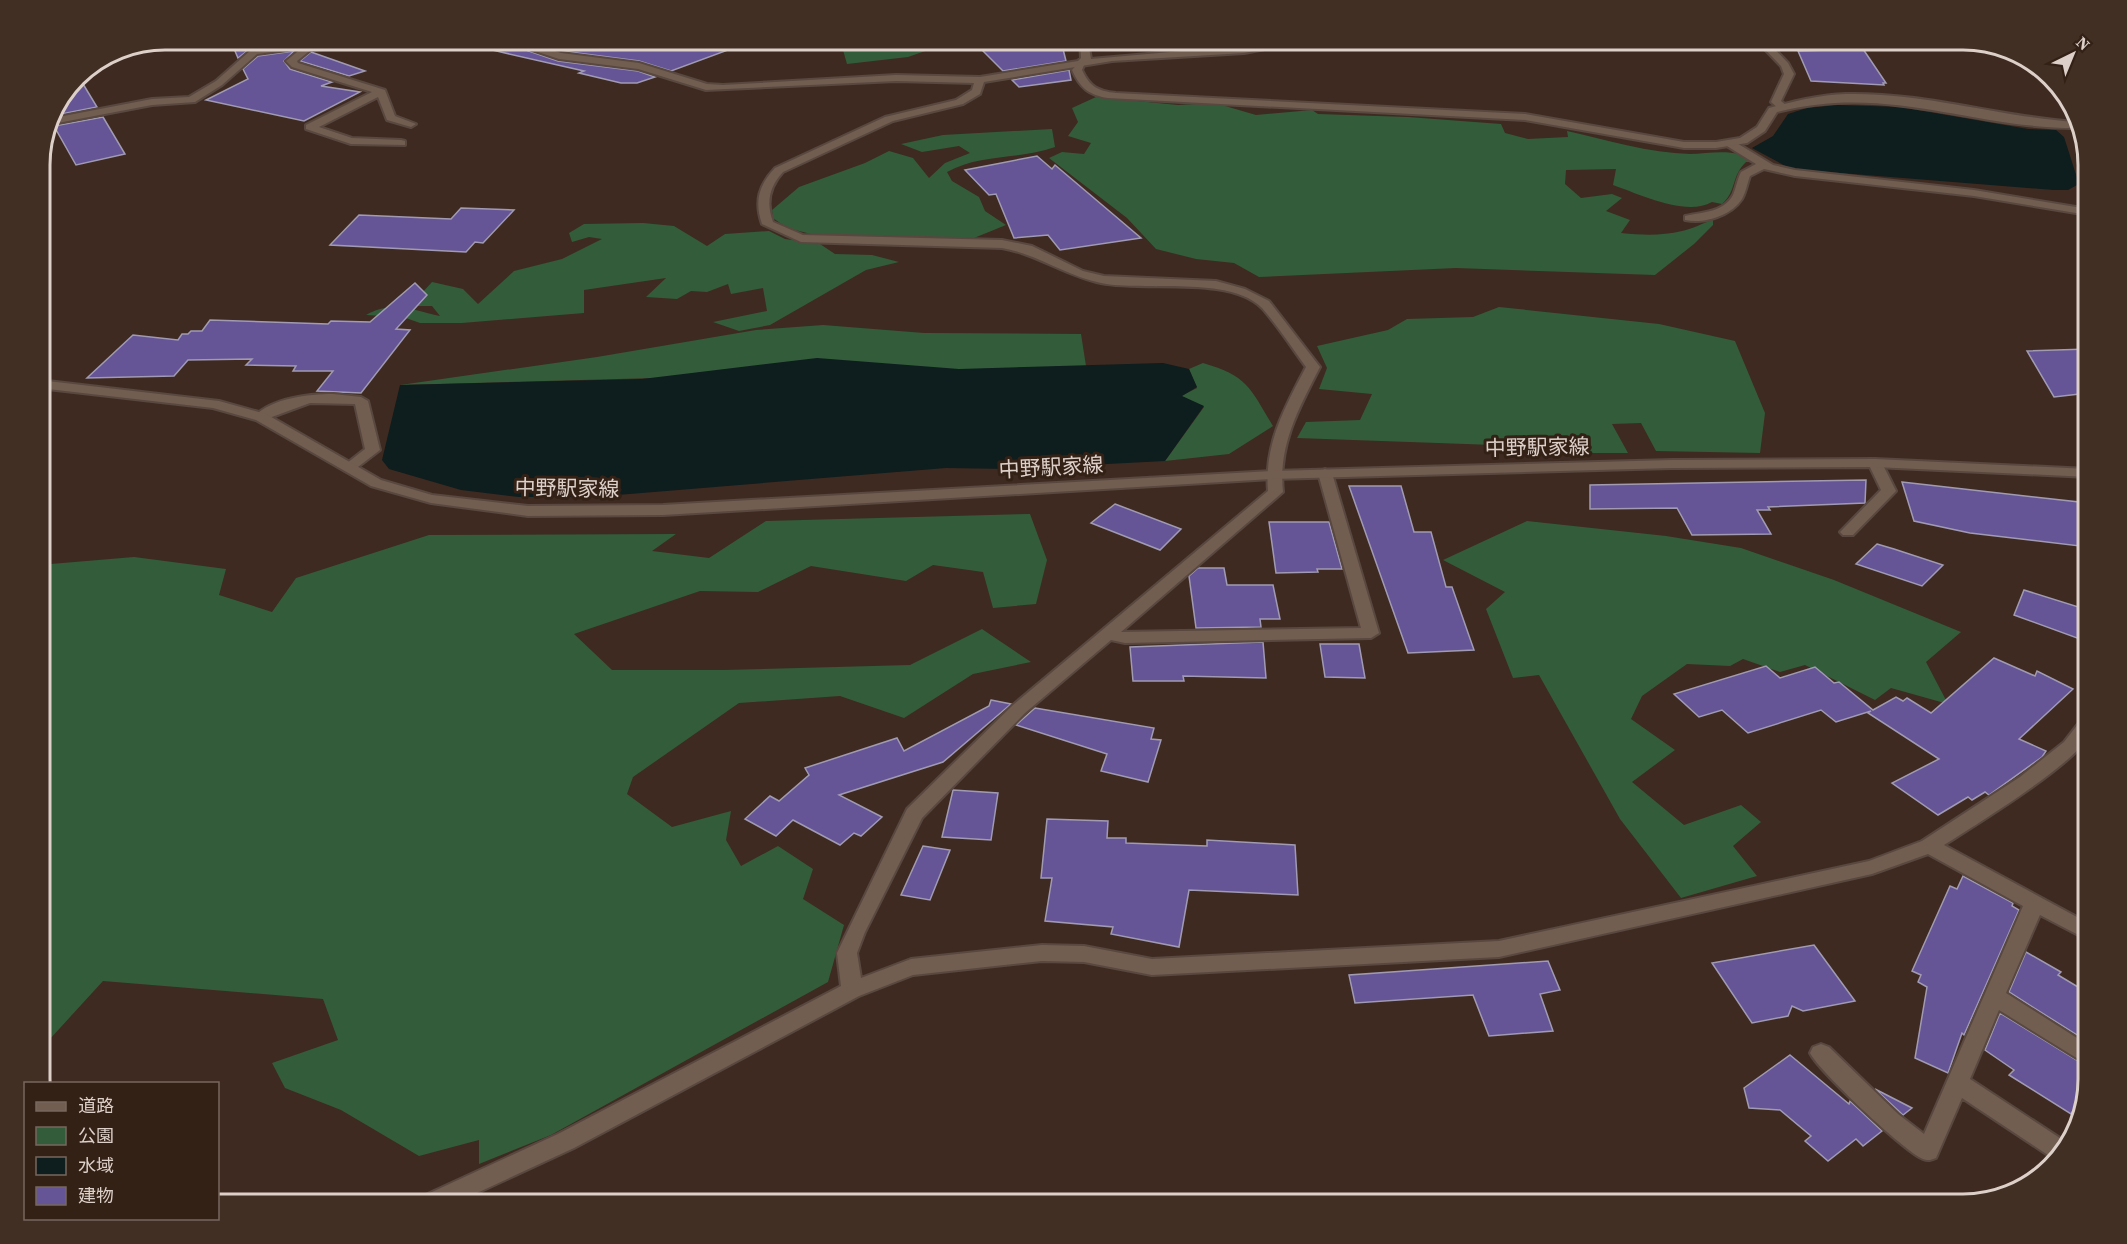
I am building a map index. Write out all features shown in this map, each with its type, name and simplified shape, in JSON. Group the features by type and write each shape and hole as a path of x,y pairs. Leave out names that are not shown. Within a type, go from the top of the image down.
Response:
{"street":[{"path":"58,120 152,102 191,99 219,83 254,52 266,50"},
{"path":"303,50 291,61 296,65 381,92"},
{"path":"543,50 559,56 639,66 706,87 896,78 980,80 1112,58 1244,50"},
{"path":"1084,50 1086,59 1079,64 1077,70 1082,84 1095,93 1116,96 1525,117 1560,121 1668,144 1699,147 1731,144 1761,130 1773,110 1814,100 1884,100 2009,120 2071,124"},
{"path":"1771,50 1785,64 1789,74 1777,96 1776,102 1782,106"},
{"path":"852,990 848,953 914,814 1019,709 1276,492 1273,475 1281,432 1313,367 1265,304 1241,292 1216,285 1104,280 1079,274 1028,249 1002,244 801,238 768,225 764,214 763,198 766,183 779,170 889,119 959,102 975,92 980,80"},
{"path":"381,92 391,118 411,124"},
{"path":"381,92 310,127 351,141 401,143"},
{"path":"1731,144 1766,165 1829,179 1974,193 2077,210"},
{"path":"1689,218 1714,215 1734,203 1743,174 1754,167 1766,165"},
{"name":"中野駅家線","path":"50,385 164,396 214,404 261,417 376,483 431,499 528,511 663,510 1273,475 1672,464 1875,464 2077,473"},
{"path":"261,417 288,403 325,396 361,400 373,450 350,467"},
{"path":"1848,532 1889,491 1875,464"},
{"path":"1109,634 1125,638 1371,633 1324,473"},
{"path":"452,1194 566,1141 852,990 911,967 1042,953 1084,954 1152,967 1499,949 1872,867 1929,846 2027,782 2070,746 2078,736"},
{"path":"1929,846 2078,926"},
{"path":"1821,1053 1890,1121 1928,1151 2034,902"},
{"path":"1994,996 2078,1050"},
{"path":"1958,1083 2055,1148"}],"green space":[{"path":"843,50 928,50 908,57 847,64"},
{"path":"1096,97 1178,105 1215,103 1256,115 1312,110 1318,114 1408,117 1501,124 1505,133 1528,139 1568,137 1567,131 1659,151 1690,154 1740,154 1753,162 1746,162 1741,167 1730,194 1722,204 1712,202 1689,207 1662,202 1613,185 1616,169 1566,170 1565,184 1581,198 1612,194 1622,198 1606,211 1630,220 1621,233 1667,234 1713,220 1713,225 1694,244 1655,275 1456,268 1259,277 1234,263 1196,259 1156,249 1127,218 1049,158 1062,152 1084,154 1091,143 1068,136 1078,122 1072,108"},
{"path":"1052,129 1055,147 1028,154 973,162 947,172 952,181 979,197 985,211 1006,225 974,238 811,234 787,228 773,218 772,210 799,187 865,163 889,151 913,158 929,178 945,163 970,153 959,146 922,152 901,144 943,135"},
{"path":"643,223 674,226 707,246 725,234 769,231 785,239 820,244 835,254 872,255 899,262 866,270 770,325 739,331 713,322 767,311 763,288 731,294 728,284 707,292 691,291 677,299 646,297 666,278 584,290 584,313 462,323 420,323 403,317 366,315 375,310 394,307 440,316 432,306 410,306 432,282 463,289 478,304 514,271 562,259 602,239 589,237 572,242 569,233 584,224"},
{"path":"1499,307 1659,324 1735,341 1765,413 1760,453 1656,451 1641,423 1612,424 1628,453 1501,453 1494,445 1297,438 1306,422 1360,420 1372,394 1319,389 1327,368 1317,346 1388,330 1407,319 1473,317"},
{"path":"823,325 924,333 1081,334 1086,366 400,385 597,357 756,330"},
{"path":"1203,363 1230,373 1246,385 1273,426 1229,454 1165,461 1204,407 1181,396 1197,388 1189,369"},
{"path":"1030,514 1047,560 1036,604 993,608 983,572 933,565 906,581 811,566 758,592 700,591 574,634 612,670 724,670 910,665 982,629 1031,662 973,674 904,718 840,696 739,703 633,777 627,794 672,827 731,811 726,840 741,866 778,846 813,869 803,899 844,925 828,982 551,1135 479,1164 479,1140 419,1156 341,1110 285,1088 272,1063 338,1040 323,999 103,981 50,1039 50,564 134,557 226,569 219,595 272,612 296,578 429,535 676,534 652,551 709,558 766,521"},
{"path":"1527,521 1666,536 1741,548 1834,580 1961,632 1926,662 1948,704 1891,688 1875,700 1805,665 1780,672 1743,659 1730,666 1687,664 1642,696 1631,719 1675,750 1632,782 1684,825 1741,805 1761,822 1733,846 1757,876 1681,898 1620,819 1539,675 1513,678 1486,609 1505,592 1443,560"}],"water":[{"path":"1838,105 1900,107 2028,129 2056,130 2064,137 2077,178 2077,185 2068,190 2054,190 1791,169 1752,148 1773,136 1788,114 1807,108"},
{"path":"817,358 959,369 1163,363 1189,369 1197,387 1182,396 1204,406 1165,461 1009,469 946,468 593,497 519,497 461,490 389,469 382,460 400,385 642,379"}],"building":[{"path":"235,50 248,50 238,58"},
{"path":"492,50 526,50 558,61 638,71 655,77 637,83 621,83 579,73 584,71"},
{"path":"559,50 728,50 671,71 639,61"},
{"path":"982,50 1063,50 1066,61 1003,71"},
{"path":"1864,50 1886,83 1883,83 1884,85 1811,81 1798,51"},
{"path":"294,51 284,61 290,69 332,82 321,86 360,92 304,121 206,100 248,79 243,69 258,56"},
{"path":"311,52 365,71 349,76 300,61"},
{"path":"1069,70 1071,80 1019,87 1012,80"},
{"path":"83,83 97,107 61,114"},
{"path":"103,117 125,154 76,165 55,128 56,126"},
{"path":"1037,156 1052,169 1055,165 1141,238 1060,250 1048,235 1014,238 996,194 989,195 965,170"},
{"path":"461,208 514,210 483,243 475,242 466,252 330,245 359,215 451,219"},
{"path":"415,283 427,295 396,329 410,330 361,393 317,391 333,371 293,371 296,366 246,365 252,359 188,360 174,376 87,378 133,335 178,340 182,334 202,331 210,320 328,324 331,321 370,322"},
{"path":"2077,349 2077,394 2054,397 2027,351"},
{"path":"1866,480 1865,503 1768,507 1770,510 1757,510 1771,534 1692,535 1677,508 1590,509 1590,485"},
{"path":"1902,482 2077,502 2077,546 1970,533 1914,521"},
{"path":"1349,486 1401,486 1414,532 1431,532 1446,587 1452,587 1474,650 1408,653"},
{"path":"1115,504 1181,529 1160,550 1091,523"},
{"path":"1269,522 1329,522 1342,569 1276,573"},
{"path":"1877,544 1943,565 1922,586 1856,564"},
{"path":"1198,568 1224,568 1227,585 1273,585 1280,619 1260,619 1261,627 1196,628 1189,576"},
{"path":"2024,590 2077,607 2078,638 2014,615"},
{"path":"1263,642 1266,678 1183,676 1184,681 1133,681 1130,647"},
{"path":"1320,644 1359,644 1365,678 1325,677"},
{"path":"1994,658 2035,676 2037,671 2073,689 2019,739 2046,751 2042,757 1989,795 1985,792 1972,800 1968,797 1938,815 1892,783 1939,759 1868,713 1871,711 1836,722 1821,710 1748,733 1722,710 1699,717 1674,694 1766,666 1780,678 1815,667 1834,683 1839,682 1873,710 1896,697 1903,701 1907,698 1931,713"},
{"path":"991,700 1011,704 943,762 839,795 882,817 861,836 854,833 840,845 793,820 776,836 745,819 770,796 779,801 809,775 805,768 897,738 904,751 989,706"},
{"path":"1035,708 1154,728 1151,739 1161,740 1148,782 1101,771 1107,754 1016,725"},
{"path":"953,790 998,793 991,840 942,837"},
{"path":"1047,819 1108,821 1107,838 1126,838 1126,843 1207,846 1207,840 1295,845 1298,895 1189,890 1179,947 1111,934 1113,927 1045,921 1052,878 1041,878"},
{"path":"923,846 950,850 930,900 901,895"},
{"path":"1963,876 2013,903 2012,906 2019,910 1964,1035 1962,1033 1948,1073 1915,1058 1927,987 1918,982 1921,975 1912,971 1950,886 1957,889"},
{"path":"1814,945 1855,1001 1803,1011 1792,1006 1788,1016 1752,1023 1712,963"},
{"path":"2026,952 2061,972 2058,975 2078,987 2078,1036 2009,992"},
{"path":"1548,961 1560,990 1540,994 1553,1031 1489,1036 1473,995 1355,1003 1349,975"},
{"path":"2000,1013 2078,1061 2077,1095 2071,1114 2009,1075 2014,1070 1985,1050"},
{"path":"1790,1055 1849,1104 1850,1101 1882,1131 1863,1146 1856,1139 1828,1161 1805,1141 1811,1136 1780,1110 1749,1108 1744,1088"},
{"path":"1875,1089 1912,1108 1903,1115"}]}
